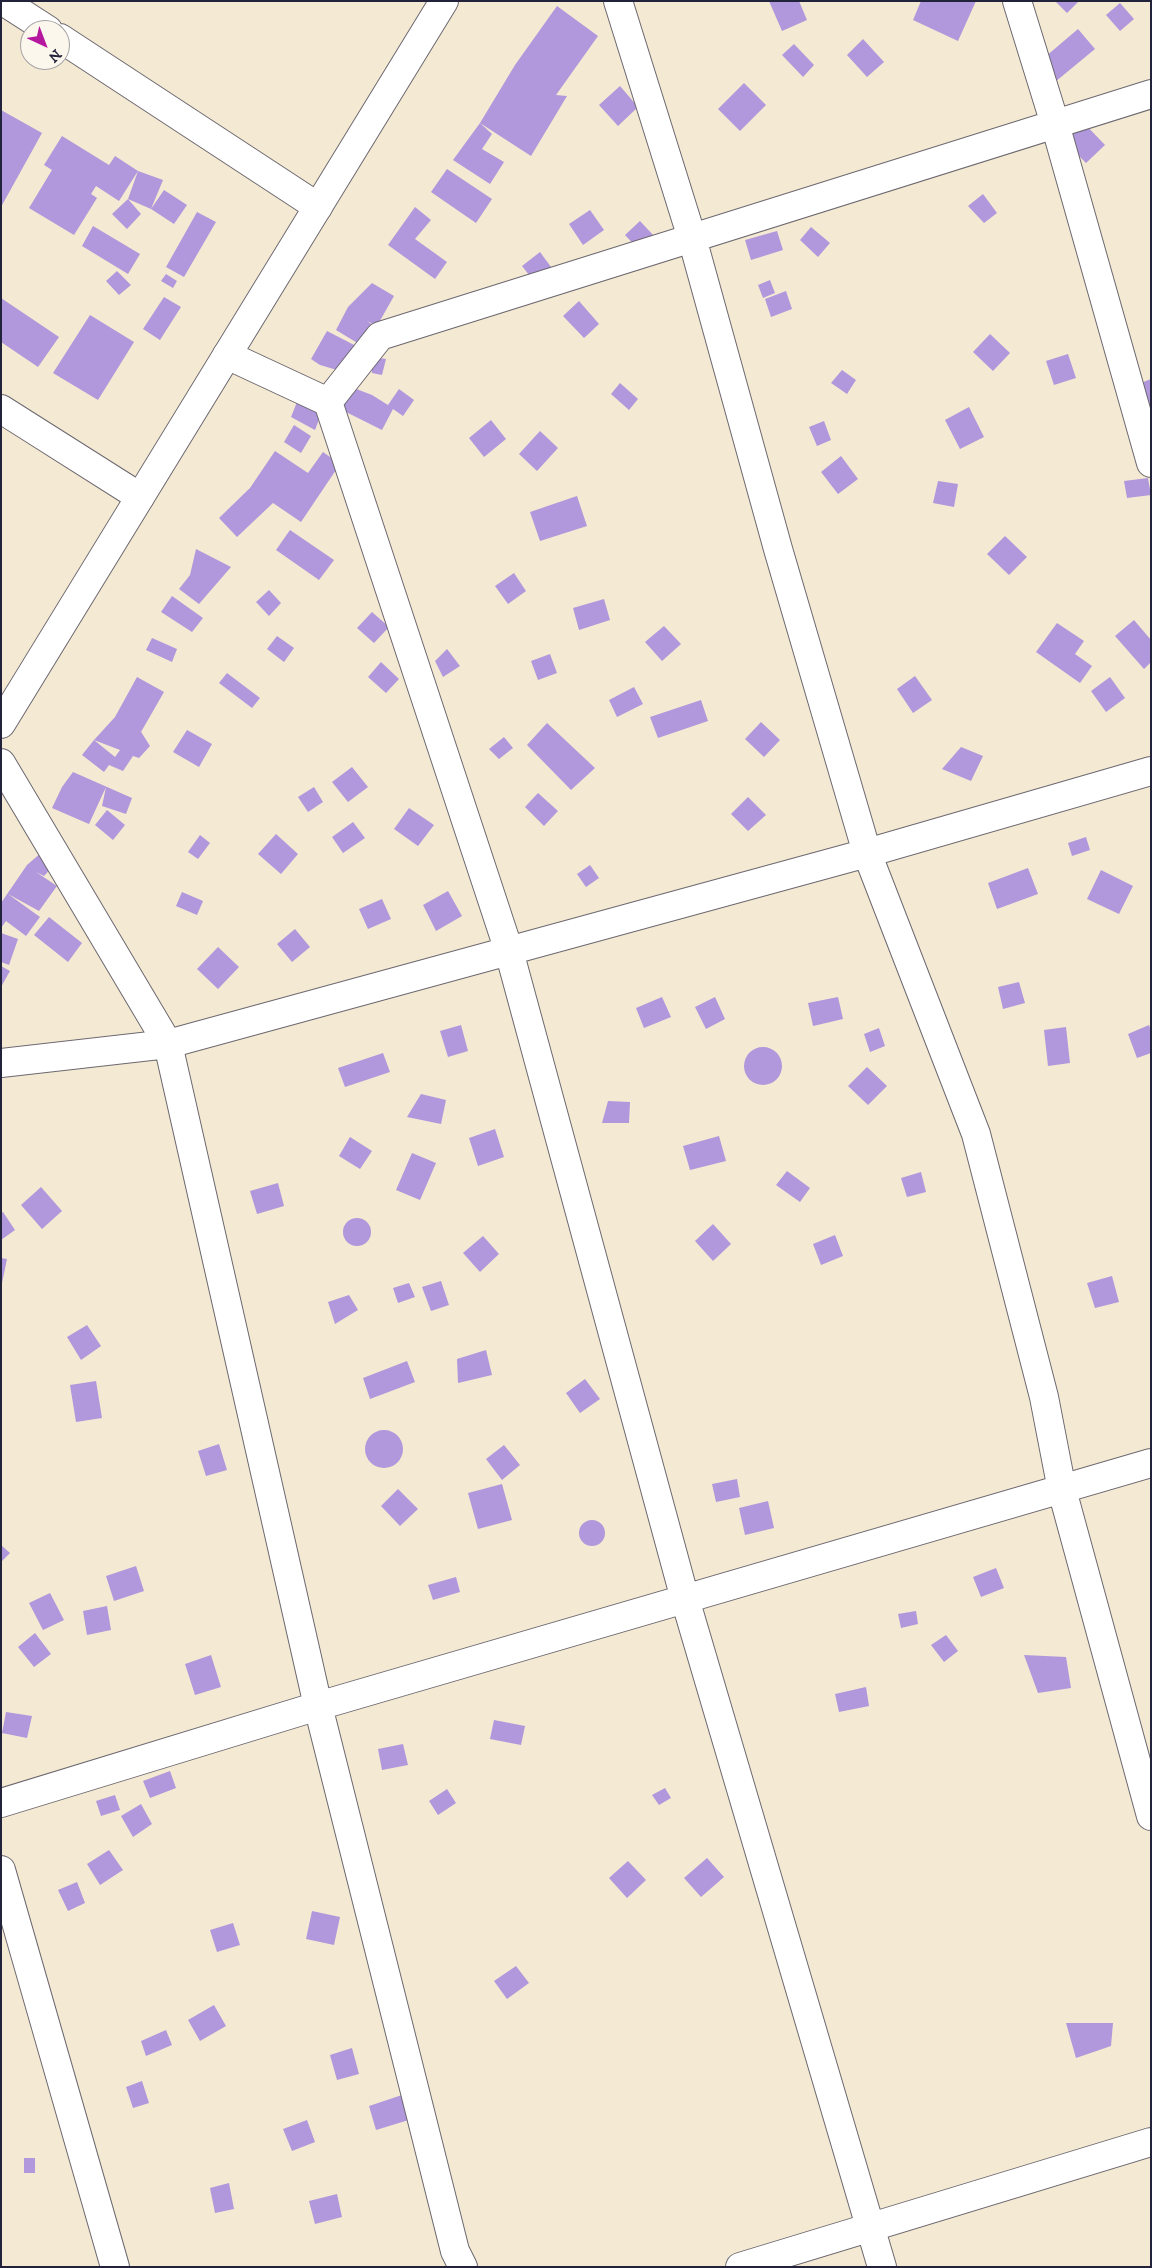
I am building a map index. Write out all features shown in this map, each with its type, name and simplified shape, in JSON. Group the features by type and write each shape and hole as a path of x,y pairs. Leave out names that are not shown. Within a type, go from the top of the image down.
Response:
{"street":[{"path":"4,1 33,20"},
{"path":"1,724 444,1"},
{"path":"618,1 692,238 778,548 867,853 976,1134 1044,1398 1062,1490 1151,1816"},
{"path":"1017,1 1055,124 1151,463"},
{"path":"70,45 318,207"},
{"path":"328,402 380,336 1151,94"},
{"path":"228,355 328,402 509,951 685,1599 882,2267"},
{"path":"1,409 140,497"},
{"path":"1,763 168,1044 318,1706 455,2251 463,2267"},
{"path":"1,1064 168,1044 867,853 1151,771"},
{"path":"1,1803 318,1706 1062,1490 1151,1462"},
{"path":"1,1870 115,2267"},
{"path":"740,2267 1151,2142"}],"building":[{"path":"769,1 799,1 807,20 782,31"},
{"path":"921,1 976,1 958,41 913,20"},
{"path":"1055,1 1079,1 1067,13"},
{"path":"1120,3 1134,19 1120,31 1106,15"},
{"path":"557,6 598,36 556,95 567,96 531,156 480,123 515,65"},
{"path":"1078,29 1095,49 1055,82 1038,63"},
{"path":"863,39 884,62 867,77 847,55"},
{"path":"794,44 814,65 803,77 782,55"},
{"path":"744,83 766,105 740,131 718,109"},
{"path":"620,86 638,107 618,126 599,105"},
{"path":"1,110 42,133 1,207"},
{"path":"1081,120 1105,145 1086,163 1062,139"},
{"path":"480,123 492,134 482,149 504,162 490,184 453,160"},
{"path":"62,136 109,165 115,156 138,171 119,201 96,186 91,194 97,198 74,235 29,208 52,170 44,165"},
{"path":"447,169 492,199 476,223 431,192"},
{"path":"138,171 163,180 151,209 128,199"},
{"path":"164,190 187,205 174,224 151,209"},
{"path":"983,194 997,213 984,223 968,206"},
{"path":"128,199 141,214 127,229 112,214"},
{"path":"415,207 431,220 415,239 447,262 435,279 388,245"},
{"path":"590,210 604,230 583,245 569,224"},
{"path":"197,212 216,222 184,277 166,267"},
{"path":"640,221 654,236 639,250 625,235"},
{"path":"93,226 140,254 128,274 82,246"},
{"path":"811,227 830,243 818,257 800,240"},
{"path":"777,231 783,250 751,260 745,240"},
{"path":"540,252 554,271 536,284 522,266"},
{"path":"117,271 131,285 119,295 106,281"},
{"path":"166,274 177,281 173,288 161,281"},
{"path":"770,280 775,293 763,298 758,285"},
{"path":"372,283 394,296 377,326 367,321 382,332 364,347 336,330 348,307"},
{"path":"786,291 792,309 771,317 765,299"},
{"path":"164,297 181,307 160,340 143,329"},
{"path":"1,298 59,337 38,367 1,342"},
{"path":"579,301 599,324 584,338 563,316"},
{"path":"90,315 134,342 98,400 53,373"},
{"path":"327,331 358,347 337,370 320,365 311,359"},
{"path":"990,334 1010,353 993,371 973,352"},
{"path":"1068,354 1076,378 1054,385 1046,361"},
{"path":"371,357 386,359 382,375 372,373"},
{"path":"842,370 856,380 847,394 831,383"},
{"path":"1151,379 1151,417 1133,386"},
{"path":"620,383 638,399 629,410 611,394"},
{"path":"346,385 372,395 388,405 399,389 414,400 403,416 393,409 382,430 336,407"},
{"path":"299,397 323,409 315,430 291,417"},
{"path":"969,407 984,437 960,449 945,420"},
{"path":"491,420 506,439 484,457 469,438"},
{"path":"824,421 831,440 817,446 809,427"},
{"path":"294,425 311,436 301,453 284,442"},
{"path":"540,431 558,448 537,471 519,454"},
{"path":"275,451 308,473 323,452 340,464 301,522 273,503 237,537 219,518 250,488"},
{"path":"841,456 858,479 838,494 821,472"},
{"path":"1148,478 1151,495 1127,498 1124,481"},
{"path":"938,481 958,484 954,507 933,503"},
{"path":"577,496 587,526 540,541 530,512"},
{"path":"290,530 334,560 319,580 276,550"},
{"path":"1005,536 1027,557 1009,575 987,554"},
{"path":"196,549 231,567 199,604 179,589 190,575"},
{"path":"514,573 526,591 508,604 495,586"},
{"path":"269,590 281,603 269,616 256,602"},
{"path":"172,596 203,618 192,632 161,612"},
{"path":"604,599 610,620 579,630 573,608"},
{"path":"372,612 389,627 374,643 357,628"},
{"path":"1134,620 1151,640 1151,662 1144,669 1115,636"},
{"path":"1057,623 1084,641 1075,654 1092,666 1080,683 1036,652"},
{"path":"664,626 681,644 662,661 645,642"},
{"path":"277,636 294,648 284,662 267,649"},
{"path":"152,638 177,649 172,662 146,650"},
{"path":"447,649 460,666 443,677 435,661"},
{"path":"550,654 557,673 538,680 531,661"},
{"path":"381,662 399,679 386,693 368,677"},
{"path":"227,673 260,698 252,708 219,683"},
{"path":"915,676 932,700 913,713 897,689"},
{"path":"137,677 164,692 141,732 150,746 139,758 133,756 123,771 109,765 104,772 82,755 94,740 115,717","holes":["94,740 120,750 115,757"]},
{"path":"1110,677 1125,698 1106,712 1091,691"},
{"path":"634,687 643,704 617,717 609,700"},
{"path":"701,700 708,721 658,738 650,717"},
{"path":"761,722 780,740 764,757 745,739"},
{"path":"547,723 595,768 571,790 527,745"},
{"path":"187,730 212,744 199,767 173,752"},
{"path":"504,737 513,748 499,759 489,749"},
{"path":"961,747 983,756 971,781 942,769"},
{"path":"352,767 368,787 348,802 332,782"},
{"path":"73,772 132,798 126,814 102,806 106,787 89,824 52,808 62,787"},
{"path":"314,787 323,802 308,812 298,797"},
{"path":"538,793 558,811 544,826 525,807"},
{"path":"748,797 766,815 748,831 731,814"},
{"path":"409,808 434,825 418,846 394,829"},
{"path":"107,810 125,825 113,840 95,825"},
{"path":"353,822 365,838 343,853 332,837"},
{"path":"276,834 298,854 281,874 258,854"},
{"path":"200,835 210,843 198,859 188,852"},
{"path":"1086,837 1090,850 1072,856 1068,843"},
{"path":"42,852 57,862 44,876 36,872 57,886 39,911 8,894 40,917 26,936 6,921 1,928 1,903 27,865"},
{"path":"590,865 599,878 586,887 577,874"},
{"path":"1028,868 1038,894 997,909 988,883"},
{"path":"1101,870 1133,886 1119,914 1087,899"},
{"path":"448,891 462,916 436,931 423,905"},
{"path":"182,892 203,901 197,915 176,906"},
{"path":"382,899 391,919 368,929 359,909"},
{"path":"49,917 82,943 68,962 34,935"},
{"path":"295,929 310,947 292,962 277,944"},
{"path":"1,933 18,939 9,965 1,962"},
{"path":"218,947 239,967 218,989 197,969"},
{"path":"1,966 10,971 1,987"},
{"path":"1019,982 1025,1003 1003,1009 998,987"},
{"path":"662,997 671,1017 644,1028 636,1008"},
{"path":"715,997 725,1019 706,1029 695,1007"},
{"path":"838,997 843,1019 813,1026 808,1003"},
{"path":"461,1025 468,1051 448,1057 440,1031"},
{"path":"1149,1025 1151,1031 1151,1053 1137,1058 1128,1034"},
{"path":"1066,1027 1070,1063 1048,1066 1044,1030"},
{"path":"879,1028 885,1046 870,1052 864,1034"},
{"path":"763,1047 776,1053 782,1066 776,1079 763,1085 750,1079 744,1066 750,1053"},
{"path":"383,1053 390,1072 345,1087 338,1068"},
{"path":"867,1067 887,1086 868,1105 848,1086"},
{"path":"421,1094 446,1100 441,1124 407,1117"},
{"path":"608,1101 630,1102 629,1123 602,1123"},
{"path":"495,1129 504,1157 478,1166 469,1138"},
{"path":"719,1136 726,1161 690,1170 683,1146"},
{"path":"350,1137 372,1151 360,1169 339,1156"},
{"path":"412,1153 436,1163 420,1200 396,1190"},
{"path":"787,1171 810,1188 800,1202 776,1185"},
{"path":"921,1172 926,1192 907,1197 901,1178"},
{"path":"278,1183 284,1206 257,1214 250,1191"},
{"path":"41,1187 62,1211 42,1229 21,1205"},
{"path":"3,1212 15,1230 1,1240 1,1213"},
{"path":"357,1218 367,1222 371,1232 367,1242 357,1246 347,1242 343,1232 347,1222"},
{"path":"713,1224 731,1244 713,1261 695,1241"},
{"path":"835,1235 843,1256 821,1265 813,1244"},
{"path":"483,1236 499,1254 480,1272 463,1253"},
{"path":"1,1258 7,1259 2,1283 1,1283"},
{"path":"1112,1276 1119,1302 1095,1308 1087,1283"},
{"path":"441,1281 449,1305 431,1311 422,1287"},
{"path":"409,1283 415,1297 398,1303 393,1288"},
{"path":"349,1295 358,1310 335,1324 328,1302"},
{"path":"87,1325 101,1346 81,1360 67,1337"},
{"path":"486,1350 492,1375 458,1383 457,1359"},
{"path":"407,1361 415,1382 370,1399 363,1378"},
{"path":"585,1379 600,1399 580,1413 566,1393"},
{"path":"96,1381 102,1418 76,1422 70,1385"},
{"path":"384,1430 397,1436 403,1449 397,1462 384,1468 371,1462 365,1449 371,1436"},
{"path":"219,1444 227,1470 206,1476 198,1451"},
{"path":"504,1445 520,1465 502,1480 486,1459"},
{"path":"737,1479 740,1497 716,1502 712,1484"},
{"path":"502,1484 512,1520 478,1529 468,1493"},
{"path":"398,1489 418,1509 400,1526 381,1506"},
{"path":"768,1501 774,1528 745,1535 739,1508"},
{"path":"592,1520 601,1524 605,1533 601,1542 592,1546 583,1542 579,1533 583,1524"},
{"path":"1,1545 10,1553 1,1562"},
{"path":"136,1566 144,1591 114,1601 106,1576"},
{"path":"996,1568 1004,1588 981,1597 973,1577"},
{"path":"456,1577 460,1592 433,1600 428,1585"},
{"path":"50,1593 64,1620 43,1630 29,1603"},
{"path":"107,1606 111,1630 87,1635 83,1611"},
{"path":"916,1611 918,1624 901,1628 898,1614"},
{"path":"35,1633 51,1654 34,1667 18,1647"},
{"path":"946,1635 958,1651 944,1662 931,1645"},
{"path":"211,1655 221,1687 195,1695 185,1664"},
{"path":"1024,1655 1066,1657 1071,1688 1038,1693"},
{"path":"866,1687 869,1706 839,1712 835,1694"},
{"path":"6,1712 32,1716 27,1738 2,1733"},
{"path":"494,1720 525,1726 521,1745 490,1739"},
{"path":"403,1744 408,1765 382,1770 378,1749"},
{"path":"170,1771 176,1788 150,1798 143,1781"},
{"path":"665,1788 671,1798 659,1805 652,1795"},
{"path":"447,1789 456,1803 438,1815 429,1801"},
{"path":"115,1795 120,1810 101,1816 96,1801"},
{"path":"141,1804 152,1824 133,1837 121,1816"},
{"path":"109,1850 123,1870 100,1885 87,1864"},
{"path":"707,1858 724,1877 701,1897 684,1878"},
{"path":"628,1861 646,1880 627,1898 609,1878"},
{"path":"77,1882 85,1903 68,1911 58,1890"},
{"path":"312,1911 340,1917 334,1945 306,1939"},
{"path":"233,1923 240,1945 217,1952 210,1930"},
{"path":"516,1966 529,1983 507,1999 494,1981"},
{"path":"214,2005 226,2026 200,2041 188,2020"},
{"path":"1066,2023 1113,2023 1111,2046 1076,2058"},
{"path":"166,2030 172,2045 146,2056 141,2041"},
{"path":"352,2048 359,2074 337,2080 330,2055"},
{"path":"142,2081 149,2103 133,2108 126,2087"},
{"path":"405,2094 412,2119 376,2130 369,2106"},
{"path":"307,2120 315,2142 292,2151 283,2129"},
{"path":"24,2158 35,2158 35,2173 24,2173"},
{"path":"229,2183 234,2209 215,2213 210,2188"},
{"path":"337,2194 342,2217 315,2224 309,2201"}]}
